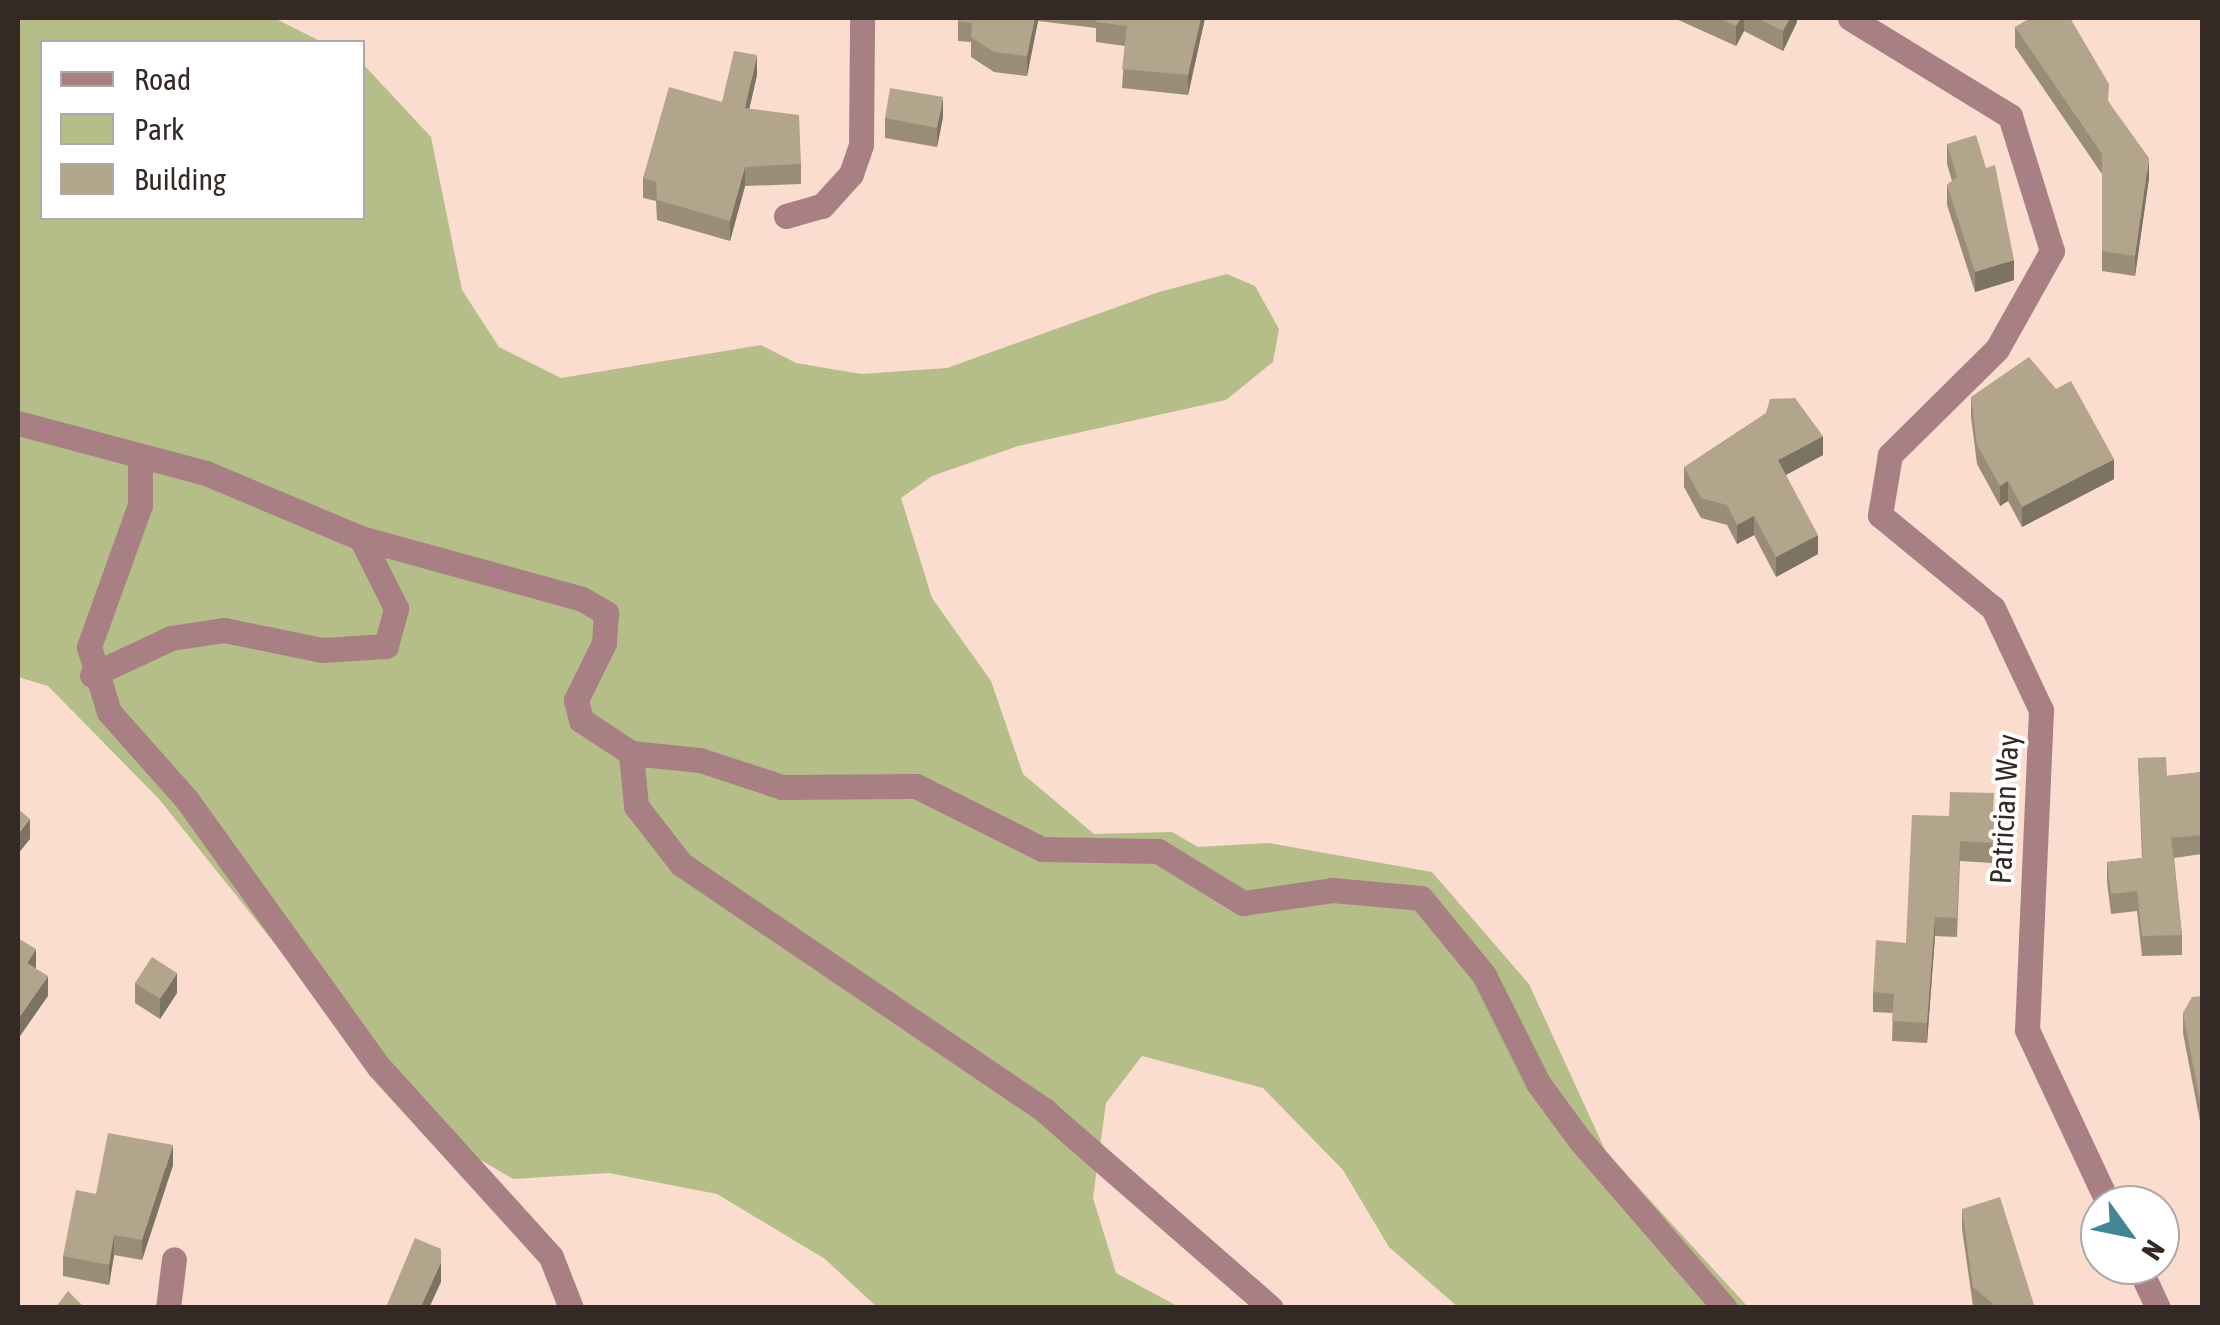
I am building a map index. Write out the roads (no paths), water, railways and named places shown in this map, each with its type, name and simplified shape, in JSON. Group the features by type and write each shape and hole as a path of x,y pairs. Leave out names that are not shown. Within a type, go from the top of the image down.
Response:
{"street":[{"path":"786,216 822,206 851,174 862,145 862,18"},
{"name":"Patrician Way","path":"1850,18 2010,116 2052,250 1997,350 1890,455 1880,515 1993,608 2041,710 2027,1030 2099,1185"},
{"path":"18,423 256,491 361,538 460,560 606,614 604,643 576,700 581,720 630,753 700,760 782,788 916,786 1042,849 1158,851 1243,902 1332,890 1422,898 1484,974 1538,1083 1579,1139 1725,1308"},
{"path":"140,456 140,505 89,647 92,675 109,712 232,860 314,986 551,1258 571,1308"},
{"path":"92,675 171,638 224,630 322,650 386,646 396,608 361,538"},
{"path":"630,753 636,806 681,864 1044,1110 1271,1308"},
{"path":"168,1308 174,1258"},
{"path":"2147,1285 2158,1308"}]}
